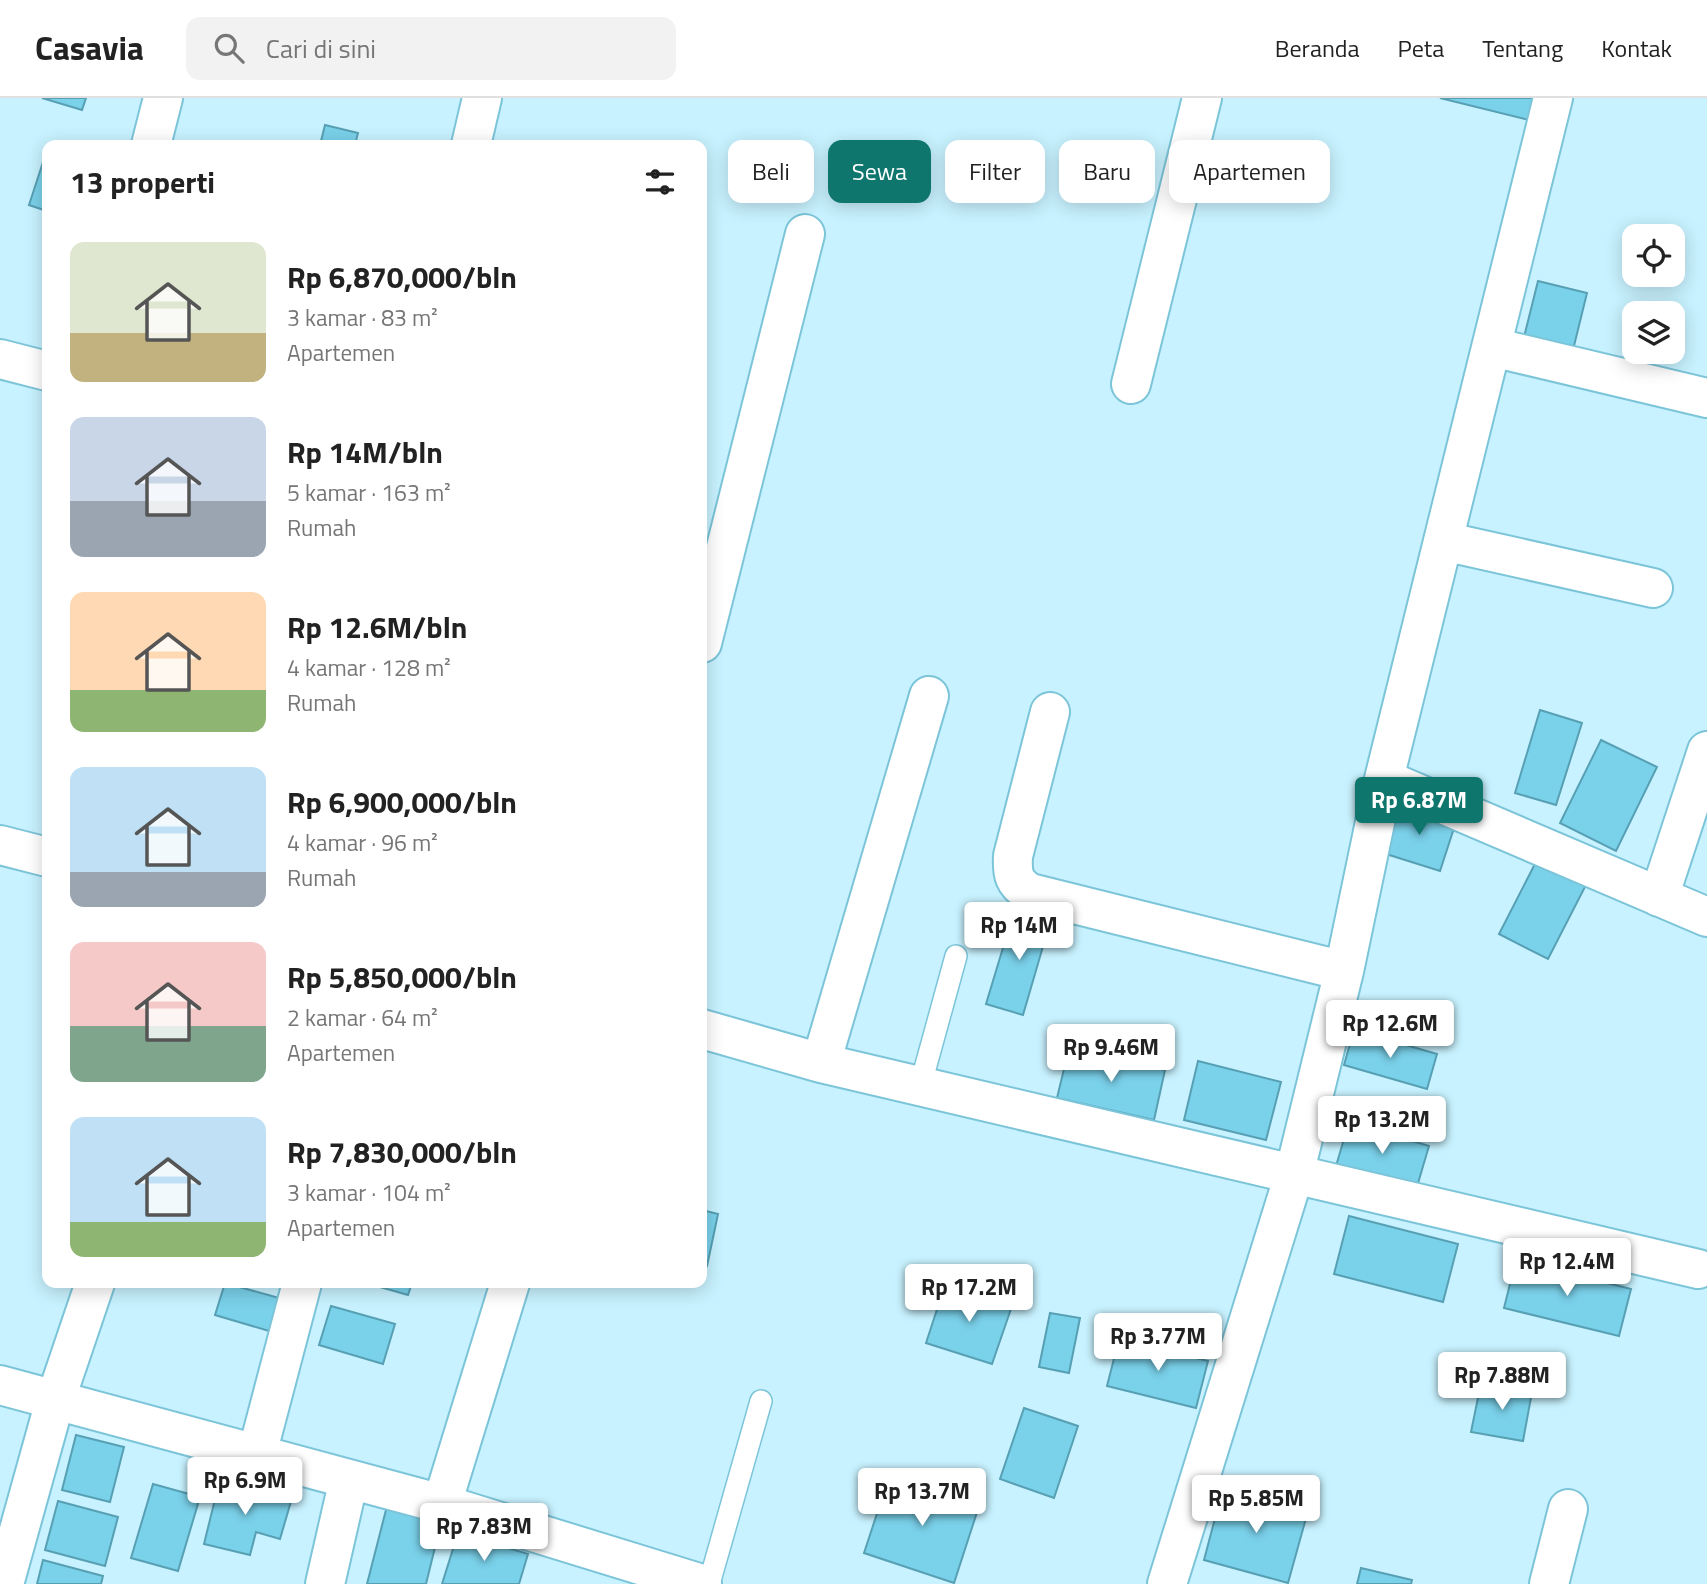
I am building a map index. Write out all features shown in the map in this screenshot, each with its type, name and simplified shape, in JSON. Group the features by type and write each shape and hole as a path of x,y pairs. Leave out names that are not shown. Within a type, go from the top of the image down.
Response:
{"street":[{"path":"152,140 163,98"},
{"path":"472,140 482,98"},
{"path":"1131,384 1202,98"},
{"path":"1167,1584 1293,1175 1344,971 1384,779 1553,98"},
{"path":"707,598 716,518 805,234"},
{"path":"1492,347 1707,398"},
{"path":"0,359 42,370"},
{"path":"1443,541 1653,588"},
{"path":"821,1063 929,696"},
{"path":"1050,712 1013,856 1014,878 1019,886 1030,893 1344,971"},
{"path":"1659,897 1707,751"},
{"path":"1384,779 1707,917"},
{"path":"2,854 42,857"},
{"path":"707,1030 821,1063 920,1087 1698,1269"},
{"path":"4,1584 55,1401 93,1288"},
{"path":"257,1454 301,1288"},
{"path":"442,1504 508,1288"},
{"path":"0,1385 442,1504 702,1584"},
{"path":"325,1584 349,1479"},
{"path":"1549,1584 1568,1509"}],"lane":[{"path":"920,1087 956,956"},
{"path":"709,1584 761,1401"}],"building":[{"path":"42,98 86,98 82,110"},
{"path":"1440,98 1543,98 1537,122"},
{"path":"325,125 358,133 356,140 321,140"},
{"path":"42,165 42,209 29,205"},
{"path":"1538,281 1587,293 1572,354 1523,341"},
{"path":"1540,710 1582,723 1556,805 1515,793"},
{"path":"1601,740 1657,767 1616,851 1560,823"},
{"path":"1398,804 1456,822 1440,871 1383,853"},
{"path":"1539,856 1588,881 1548,959 1499,934"},
{"path":"1015,908 1051,919 1023,1015 986,1004"},
{"path":"1354,1030 1437,1054 1427,1089 1344,1065"},
{"path":"1069,1048 1165,1070 1154,1120 1057,1098"},
{"path":"1198,1061 1281,1082 1266,1140 1184,1120"},
{"path":"1349,1122 1429,1146 1416,1190 1336,1166"},
{"path":"707,1211 718,1214 707,1266"},
{"path":"1349,1216 1458,1244 1443,1302 1334,1274"},
{"path":"1516,1260 1631,1289 1619,1336 1504,1308"},
{"path":"945,1285 1012,1306 992,1364 926,1343"},
{"path":"223,1288 243,1288 279,1298 269,1331 215,1315"},
{"path":"384,1288 410,1288 408,1295"},
{"path":"331,1306 395,1324 383,1364 319,1345"},
{"path":"1050,1313 1080,1318 1069,1373 1039,1367"},
{"path":"1119,1339 1208,1361 1196,1408 1107,1386"},
{"path":"1481,1383 1532,1392 1523,1441 1471,1432"},
{"path":"1024,1408 1078,1426 1054,1498 1000,1479"},
{"path":"76,1435 124,1447 110,1502 62,1490"},
{"path":"890,1474 980,1503 954,1583 864,1553"},
{"path":"220,1479 292,1498 280,1539 256,1532 250,1555 204,1544"},
{"path":"153,1484 200,1497 178,1571 131,1558"},
{"path":"1223,1488 1308,1511 1288,1583 1204,1560"},
{"path":"58,1501 118,1517 105,1566 45,1550"},
{"path":"387,1506 442,1519 426,1584 367,1584"},
{"path":"458,1533 528,1554 519,1584 442,1584"},
{"path":"43,1560 103,1576 101,1584 37,1584"},
{"path":"1361,1568 1412,1580 1411,1584 1357,1584"}]}
